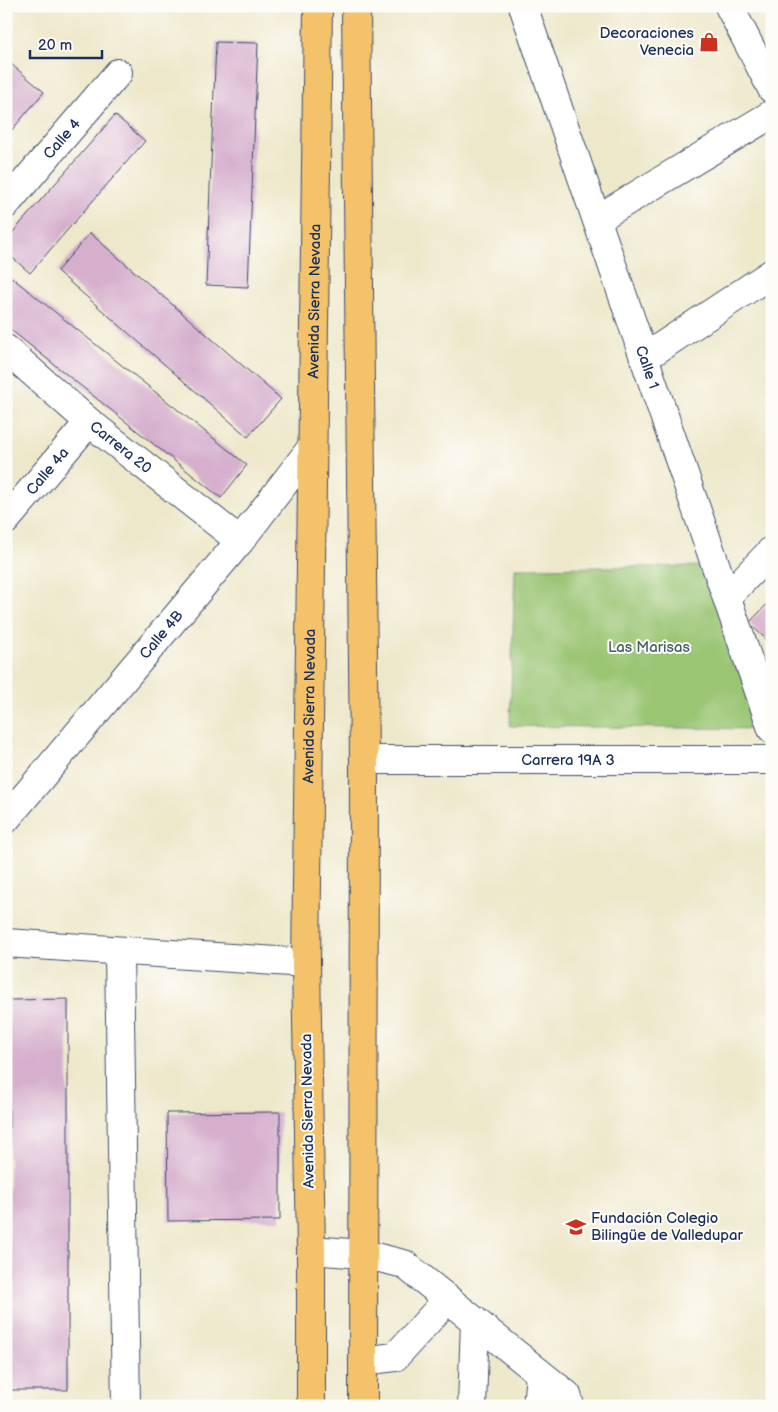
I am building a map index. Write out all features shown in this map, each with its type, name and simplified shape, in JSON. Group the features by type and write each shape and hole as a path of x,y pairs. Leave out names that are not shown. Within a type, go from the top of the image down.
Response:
{"main road":[{"name":"Avenida Sierra Nevada","path":"310,1406 311,1250 306,963 318,6"},
{"path":"356,6 364,760 363,1406"}],"street":[{"name":"Calle 1","path":"523,6 772,729"},
{"path":"729,6 772,89"},
{"name":"Calle 4","path":"6,204 118,73"},
{"path":"596,219 772,114"},
{"path":"644,358 772,273"},
{"name":"Carrera 20","path":"6,349 89,422 240,541"},
{"name":"Calle 4a","path":"6,520 89,422"},
{"name":"Calle 4B","path":"6,819 240,541 312,447"},
{"path":"727,597 772,550"},
{"name":"Carrera 19A 3","path":"364,760 772,760"},
{"path":"6,944 306,963"},
{"path":"119,952 126,1406"},
{"path":"311,1250 363,1254 404,1264 567,1395 570,1406"},
{"path":"363,1361 395,1357 448,1299"},
{"path":"472,1406 475,1321"},
{"path":"537,1406 540,1374"}],"green space":[{"name":"Las Marisas","path":"706,566 763,729 510,726 515,568"}],"building":[{"path":"216,42 258,43 248,287 206,285"},
{"path":"11,64 44,92 6,137 6,70"},
{"path":"115,115 145,141 30,273 6,252 6,240"},
{"path":"90,233 281,399 248,437 57,271"},
{"path":"6,273 247,465 221,498 6,326"},
{"path":"772,599 772,645 749,623"},
{"path":"68,999 68,1390 9,1390 9,1000"},
{"path":"280,1112 280,1220 168,1221 167,1113"}],"place":[{"name":"Decoraciones Venecia","path":"709,42"},
{"name":"Fundación Colegio Bilingüe de Valledupar","path":"576,1227"}]}
